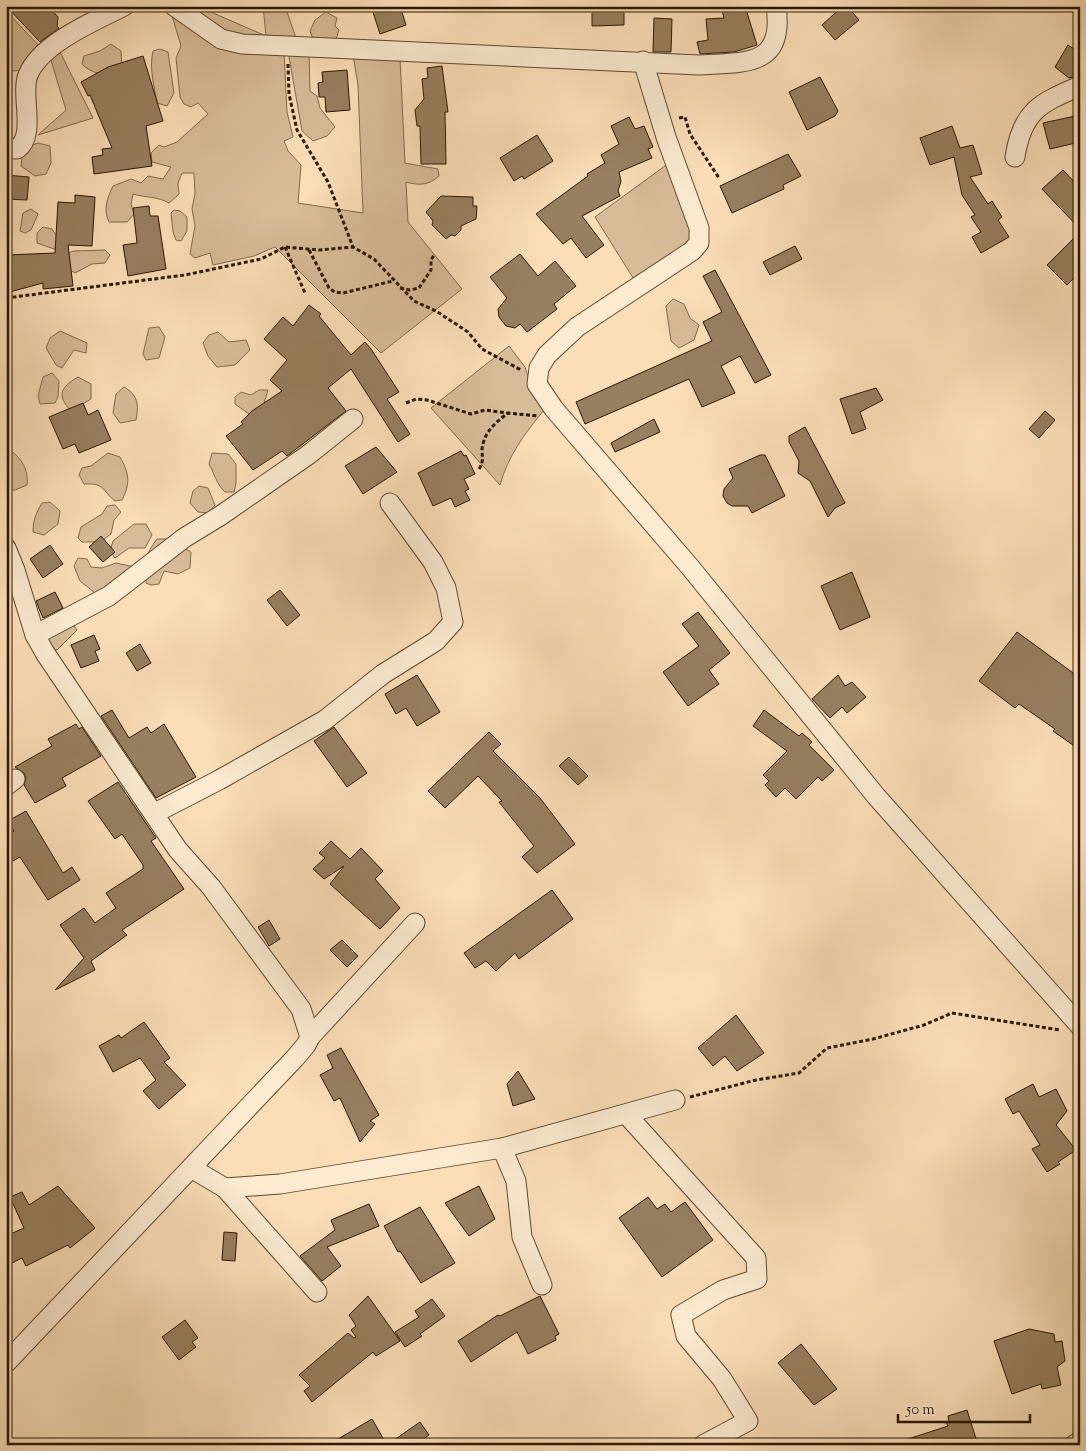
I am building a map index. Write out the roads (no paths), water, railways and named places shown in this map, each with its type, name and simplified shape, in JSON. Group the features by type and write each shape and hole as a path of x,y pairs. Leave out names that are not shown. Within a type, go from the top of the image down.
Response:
{"street":[{"path":"6,149 17,148 26,138 28,76 43,54 86,26 124,6"},
{"path":"174,6 221,39 242,44 700,65 738,62 764,54 774,45 777,35 776,6"},
{"path":"643,61 660,120 699,228 699,242 692,252 577,327 547,355 539,368 537,384 544,397 561,418 690,567 876,796 1071,1028"},
{"path":"1015,157 1018,137 1029,116 1045,101 1080,86"},
{"path":"35,635 109,596 184,538 220,516 308,455 353,419"},
{"path":"154,812 219,780 325,720 383,674 436,641 453,622 446,588 433,562 390,503"},
{"path":"6,548 16,570 35,635 58,674 154,812 178,850 210,886 301,1009 310,1037"},
{"path":"6,1363 306,1045 310,1037 415,923"},
{"path":"225,1188 280,1184 502,1148 675,1100"},
{"path":"626,1114 756,1258 756,1279 723,1290 681,1315 686,1336 722,1379 748,1421 703,1445"},
{"path":"502,1148 516,1182 522,1237 542,1285"},
{"path":"191,1168 225,1188 318,1292"},
{"path":"1074,1445 1080,1442"}]}
